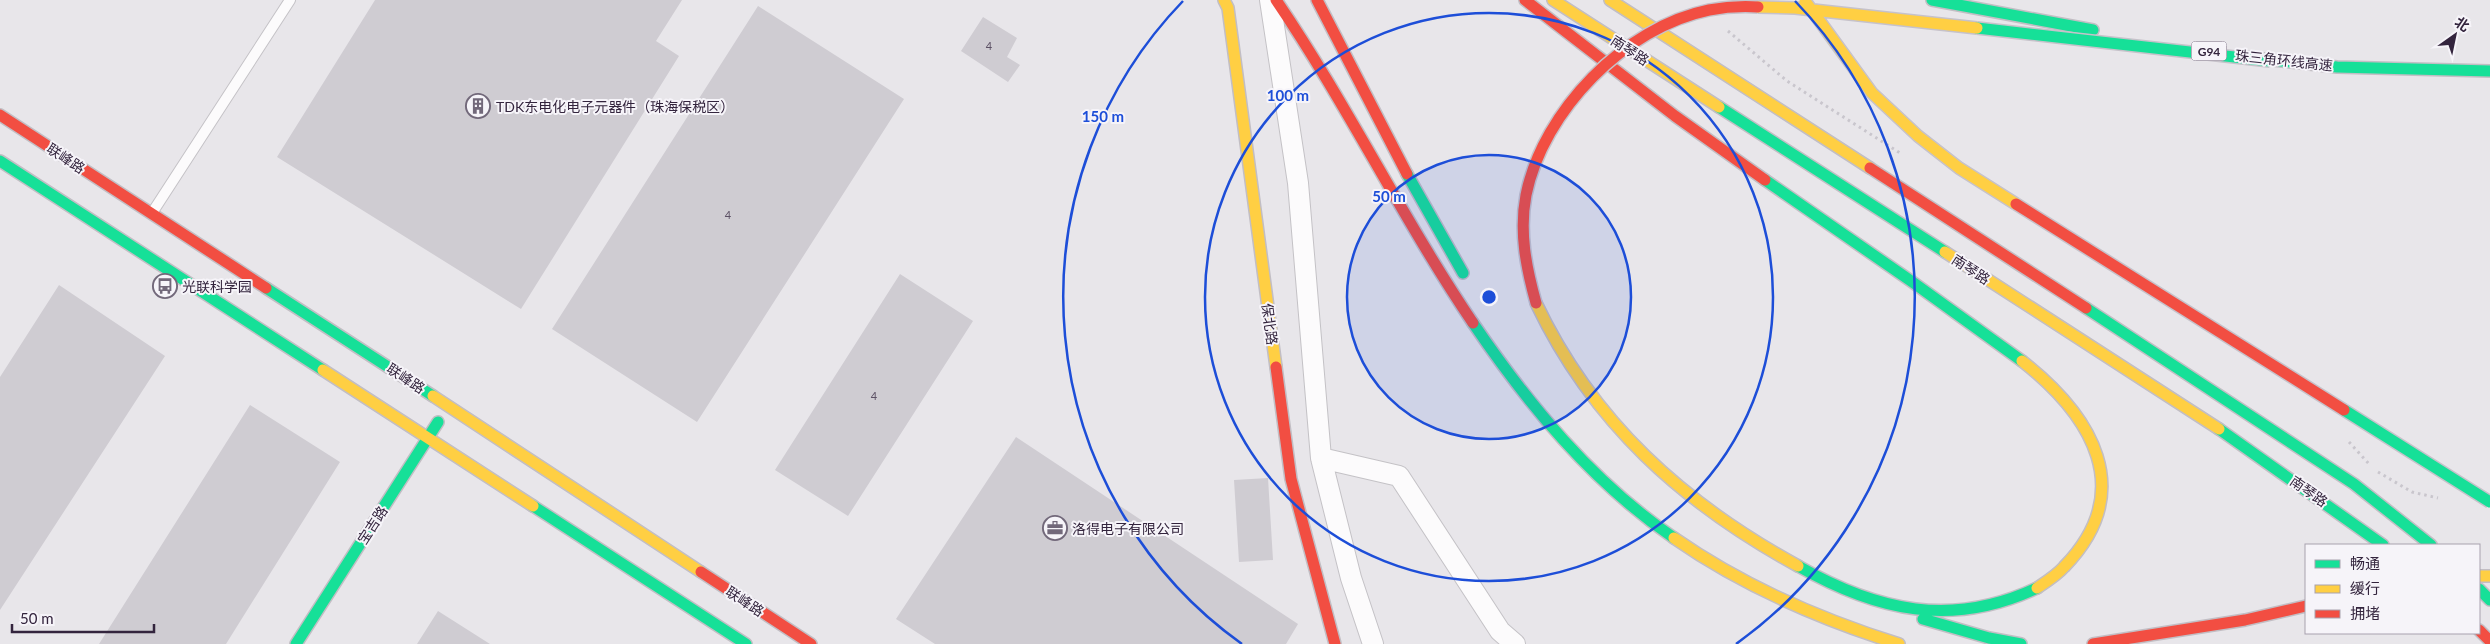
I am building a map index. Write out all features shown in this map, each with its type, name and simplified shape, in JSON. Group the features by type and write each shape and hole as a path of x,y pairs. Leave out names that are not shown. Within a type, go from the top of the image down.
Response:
{"main road":[{"name":"保北路","path":"1224,0 1228,8 1291,479 1335,644"},
{"path":"1276,0 1315,59 1407,217 1491,349 1575,453 1665,532 1721,568 1773,597 1829,621 1899,644"},
{"path":"1317,0 1408,174 1471,288"},
{"path":"1525,0 1725,152 1900,271 2018,358 2060,395 2079,417 2093,440 2101,463 2104,487 2099,518 2090,538 2056,574 2029,592 1998,605 1969,611 1937,610 1872,600"},
{"name":"南琴路","path":"1553,0 2224,432 2382,544"},
{"path":"1610,0 2354,484 2430,544"},
{"path":"1804,0 1872,93 1918,136 1958,168 2490,502"},
{"name":"珠三角环线高速","path":"1932,0 2270,61 2366,68 2490,71"},
{"path":"2021,644 1937,624 1872,600 1811,574 1762,548 1725,525 1663,474 1585,388 1567,363 1536,303 1524,260 1523,220 1534,164 1563,108 1596,72 1632,45 1661,28 1707,11 1734,6 1795,8 2270,61"},
{"name":"联峰路","path":"0,115 810,644"},
{"path":"0,161 746,644"},
{"path":"1500,340 1535,404"},
{"name":"宝吉路","path":"296,644 448,406"},
{"path":"2480,590 2490,600"},
{"path":"2093,644 2199,628 2305,606"},
{"path":"2480,631 2490,641"}],"street":[{"path":"1270,0 1298,183 1321,458 1351,578 1373,644"},
{"path":"1321,458 1399,476 1500,630 1515,644"}],"lane":[{"path":"152,214 290,0"}],"building":[{"name":"TDK东电化电子元器件（珠海保税区）","path":"375,0 682,0 656,41 679,56 521,309 277,157"},
{"name":"TDK东电化电子元器件（珠海保税区）","path":"758,6 904,99 697,422 552,329"},
{"path":"983,17 1017,38 1007,57 1020,65 1008,82 961,51"},
{"path":"900,274 973,321 848,516 775,470"},
{"path":"59,285 165,356 0,610 0,377"},
{"path":"250,405 340,462 226,644 99,644"},
{"name":"洛得电子有限公司","path":"1016,437 1298,624 1286,644 935,644 896,619"},
{"path":"1268,478 1273,560 1239,562 1234,480"},
{"path":"438,611 490,644 417,644"}],"traffic: fast":[{"path":"1932,0 2093,30"},
{"path":"1977,28 2270,61"},
{"path":"2246,57 2337,67 2490,71"},
{"path":"1719,107 1945,252"},
{"path":"0,161 323,370"},
{"path":"1407,174 1463,273"},
{"path":"1765,180 2022,361"},
{"path":"266,288 433,396"},
{"path":"2086,308 2354,484 2430,544"},
{"path":"1473,323 1516,383 1563,440 1616,492 1674,538"},
{"path":"2344,410 2490,502"},
{"path":"296,644 438,422"},
{"path":"2219,429 2382,544"},
{"path":"533,506 746,644"},
{"path":"1798,566 1827,582 1857,594 1915,609 1975,608 2006,600 2037,588"},
{"path":"2480,590 2490,600"},
{"path":"1923,619 1989,638 2021,644"}],"traffic: slow":[{"path":"1224,0 1228,8 1276,367"},
{"path":"1553,0 1719,107"},
{"path":"1610,0 1870,168"},
{"path":"1805,1 1872,93 1918,136 1959,168 2016,204"},
{"path":"1758,7 1795,8 1977,28"},
{"path":"1945,252 2219,429"},
{"path":"1536,303 1559,346 1585,386 1645,456 1680,487 1717,515 1756,542 1798,566"},
{"path":"2022,361 2047,383 2086,430 2097,456 2102,483 2098,510 2086,539 2061,570 2037,588"},
{"path":"323,370 533,506"},
{"path":"433,396 701,572"},
{"path":"1674,538 1727,571 1782,600 1840,624 1899,644"},
{"path":"2480,576 2490,576"}],"traffic: jam":[{"path":"1276,0 1302,39 1422,243 1473,323"},
{"path":"1317,0 1407,174"},
{"path":"1525,0 1675,116 1765,180"},
{"path":"1536,303 1529,276 1523,236 1526,195 1535,164 1550,133 1569,104 1592,77 1647,34 1678,19 1709,10 1758,7"},
{"path":"0,115 266,288"},
{"path":"1870,168 2086,308"},
{"path":"2016,204 2344,410"},
{"path":"1276,367 1291,479 1335,644"},
{"path":"701,572 811,644"},
{"path":"2093,644 2245,620 2305,606"},
{"path":"2480,631 2490,641"}],"place":[{"name":"TDK东电化电子元器件（珠海保税区）","path":"478,106"},
{"name":"光联科学园","path":"165,286"},
{"name":"洛得电子有限公司","path":"1055,528"}]}
